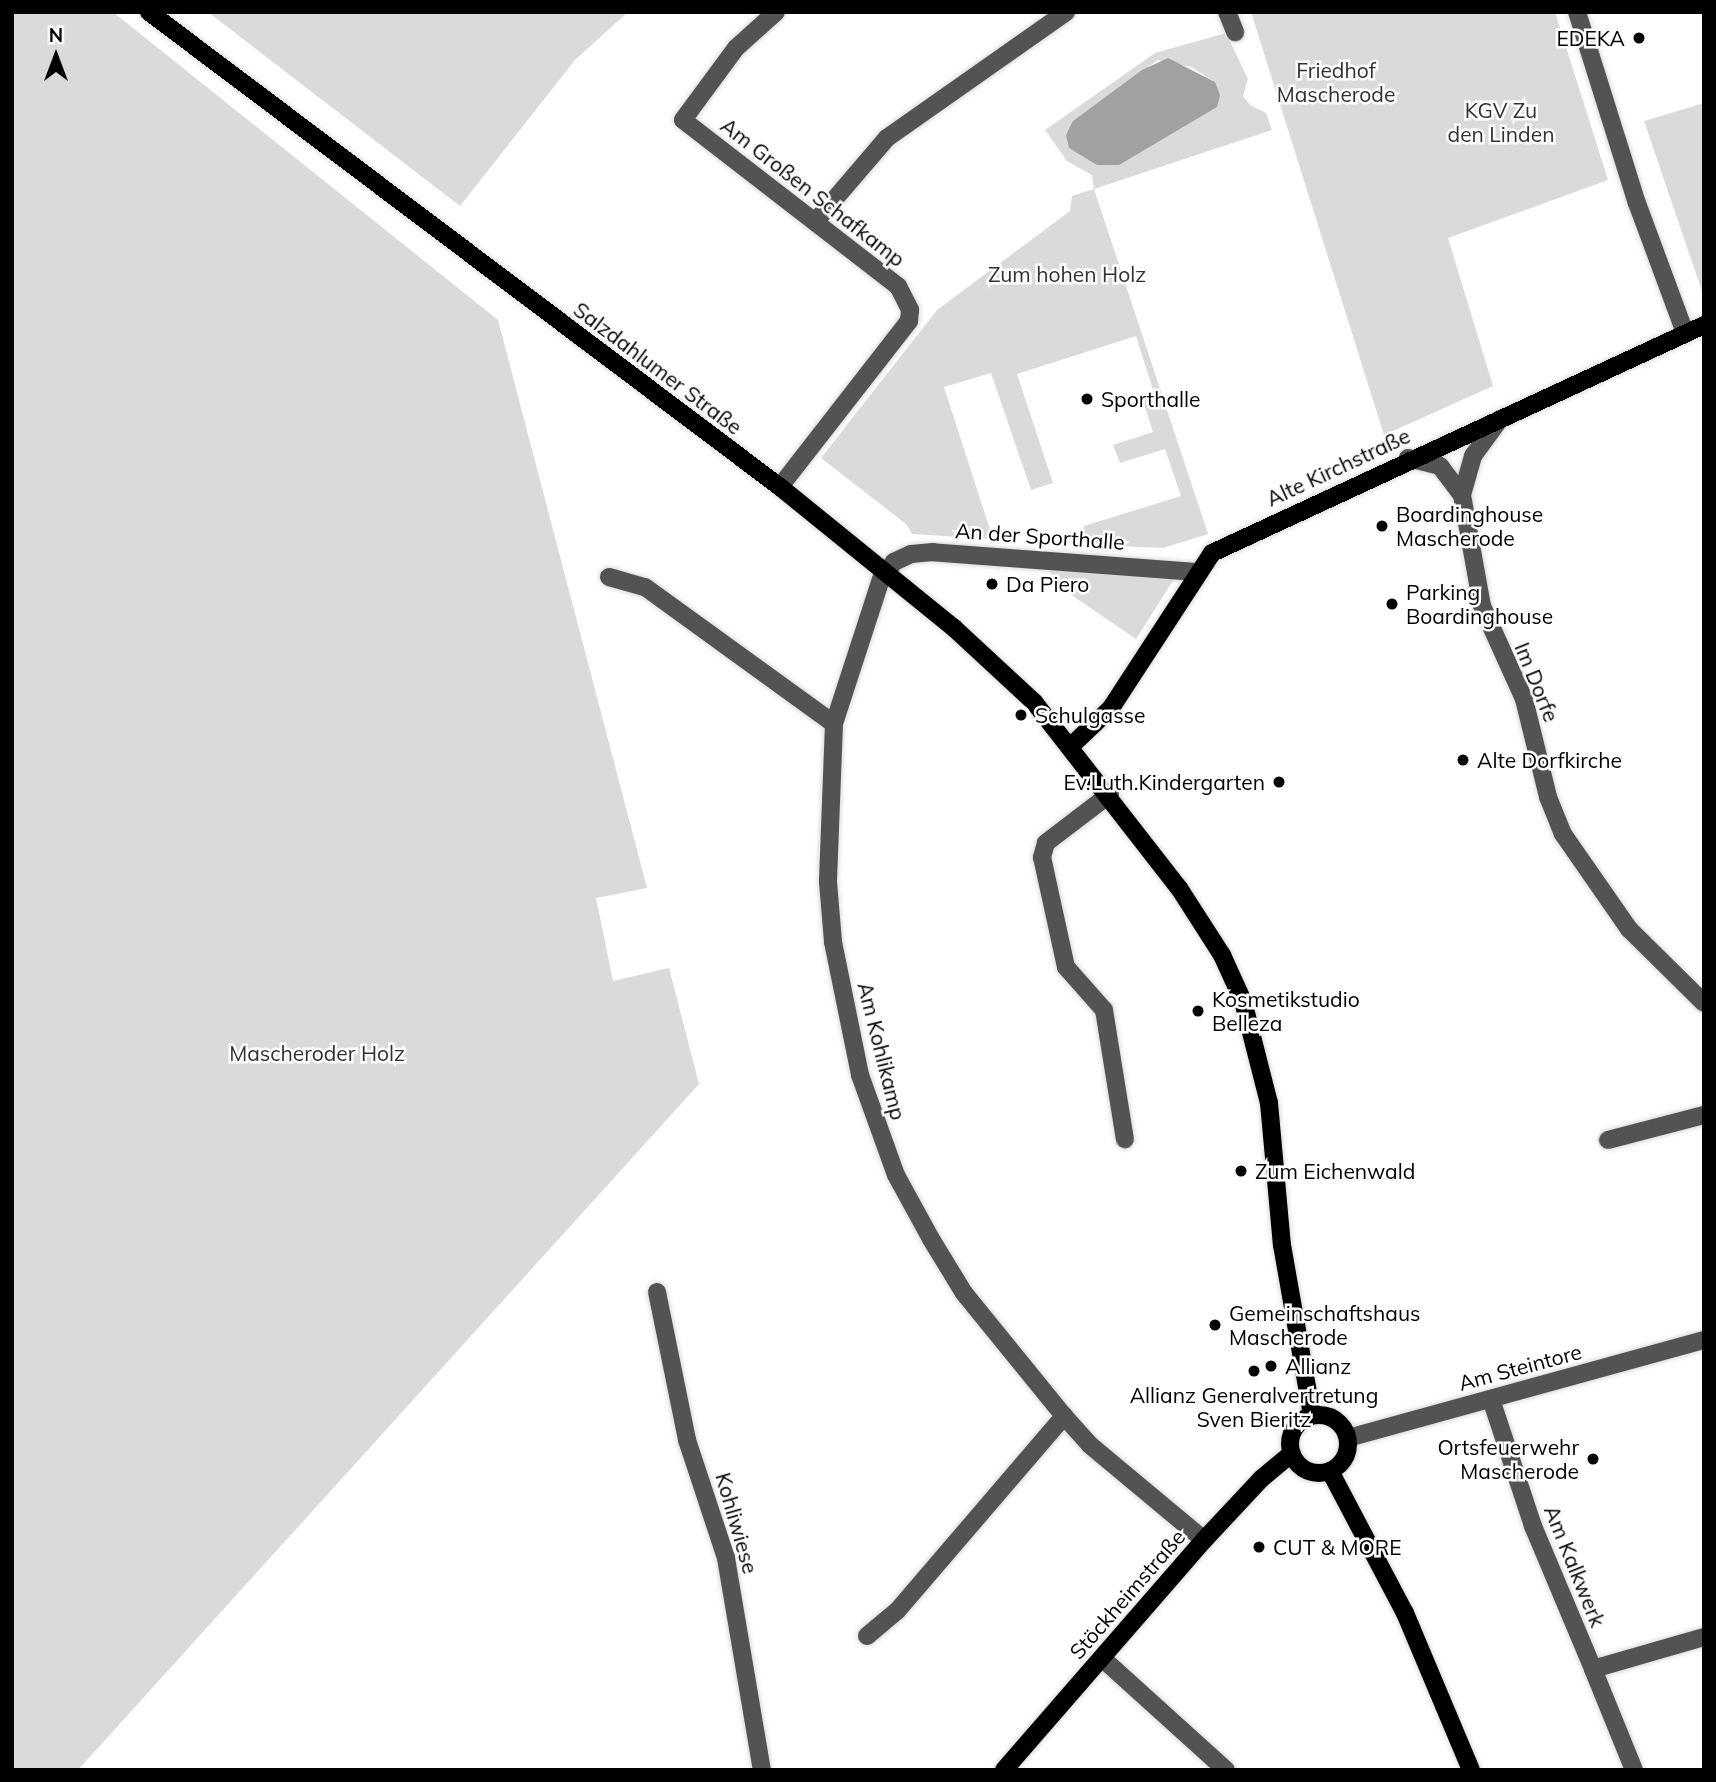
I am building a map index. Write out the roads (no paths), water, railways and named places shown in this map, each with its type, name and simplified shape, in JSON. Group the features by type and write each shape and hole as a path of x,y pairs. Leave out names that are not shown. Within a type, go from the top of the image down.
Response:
{"main road":[{"name":"Salzdahlumer Straße","path":"149,12 780,487 885,570 1016,684 1110,794 1207,928 1229,967 1249,1020 1269,1103 1282,1245 1312,1415"},
{"name":"Alte Kirchstraße","path":"1070,747 1117,701 1196,572 1230,541 1704,325"},
{"path":"1312,1415 1335,1419 1348,1438 1346,1454 1330,1471 1311,1472 1292,1453 1296,1426 1312,1415"},
{"name":"Stöckheimstraße","path":"1004,1770 1204,1540 1261,1479 1292,1453"},
{"path":"1330,1471 1405,1613 1471,1770"}],"street":[{"name":"Am Großen Schafkamp","path":"776,12 736,48 683,120 898,286 911,310 909,320 780,487"},
{"path":"815,222 887,138 1066,12"},
{"path":"1227,12 1235,33"},
{"path":"1577,12 1637,203 1685,333"},
{"name":"Im Dorfe","path":"1503,415 1473,456 1462,495 1482,606 1524,699 1554,815 1629,929 1704,1003"},
{"name":"Im Dorfe","path":"1408,458 1440,466 1462,495"},
{"name":"An der Sporthalle","path":"885,570 911,554 933,552 1196,572"},
{"name":"Am Kohlikamp","path":"885,570 834,724 828,820 833,942 857,1063 876,1128 896,1175 964,1293 1090,1445 1204,1540"},
{"path":"610,577 645,587 834,724"},
{"path":"1110,794 1046,843 1042,857 1066,967 1104,1010 1125,1139"},
{"path":"1608,1140 1704,1115"},
{"name":"Kohliwiese","path":"657,1292 687,1440 726,1558 762,1770"},
{"name":"Am Steintore","path":"1348,1438 1704,1340"},
{"name":"Am Kalkwerk","path":"1491,1399 1533,1526 1634,1770"},
{"path":"867,1636 897,1611 1064,1416"},
{"path":"1593,1669 1704,1637"},
{"path":"1102,1658 1226,1770"}],"place":[{"name":"EDEKA","path":"1639,38"},
{"name":"Sporthalle","path":"1087,399"},
{"name":"Boardinghouse Mascherode","path":"1382,526"},
{"name":"Da Piero","path":"992,584"},
{"name":"Parking Boardinghouse","path":"1392,604"},
{"name":"Schulgasse","path":"1021,715"},
{"name":"Alte Dorfkirche","path":"1463,760"},
{"name":"Ev.Luth.Kindergarten","path":"1279,782"},
{"name":"Kosmetikstudio Belleza","path":"1198,1011"},
{"name":"Zum Eichenwald","path":"1241,1171"},
{"name":"Gemeinschaftshaus Mascherode","path":"1215,1325"},
{"name":"Allianz","path":"1271,1366"},
{"name":"Allianz Generalvertretung Sven Bieritz","path":"1254,1371"},
{"name":"Ortsfeuerwehr Mascherode","path":"1593,1459"},
{"name":"CUT & MORE","path":"1259,1547"}],"park label":[{"name":"Friedhof Mascherode","path":"1336,82"},
{"name":"KGV Zu den Linden","path":"1501,122"},
{"name":"Zum hohen Holz","path":"1067,274"},
{"name":"Mascheroder Holz","path":"317,1053"}]}
